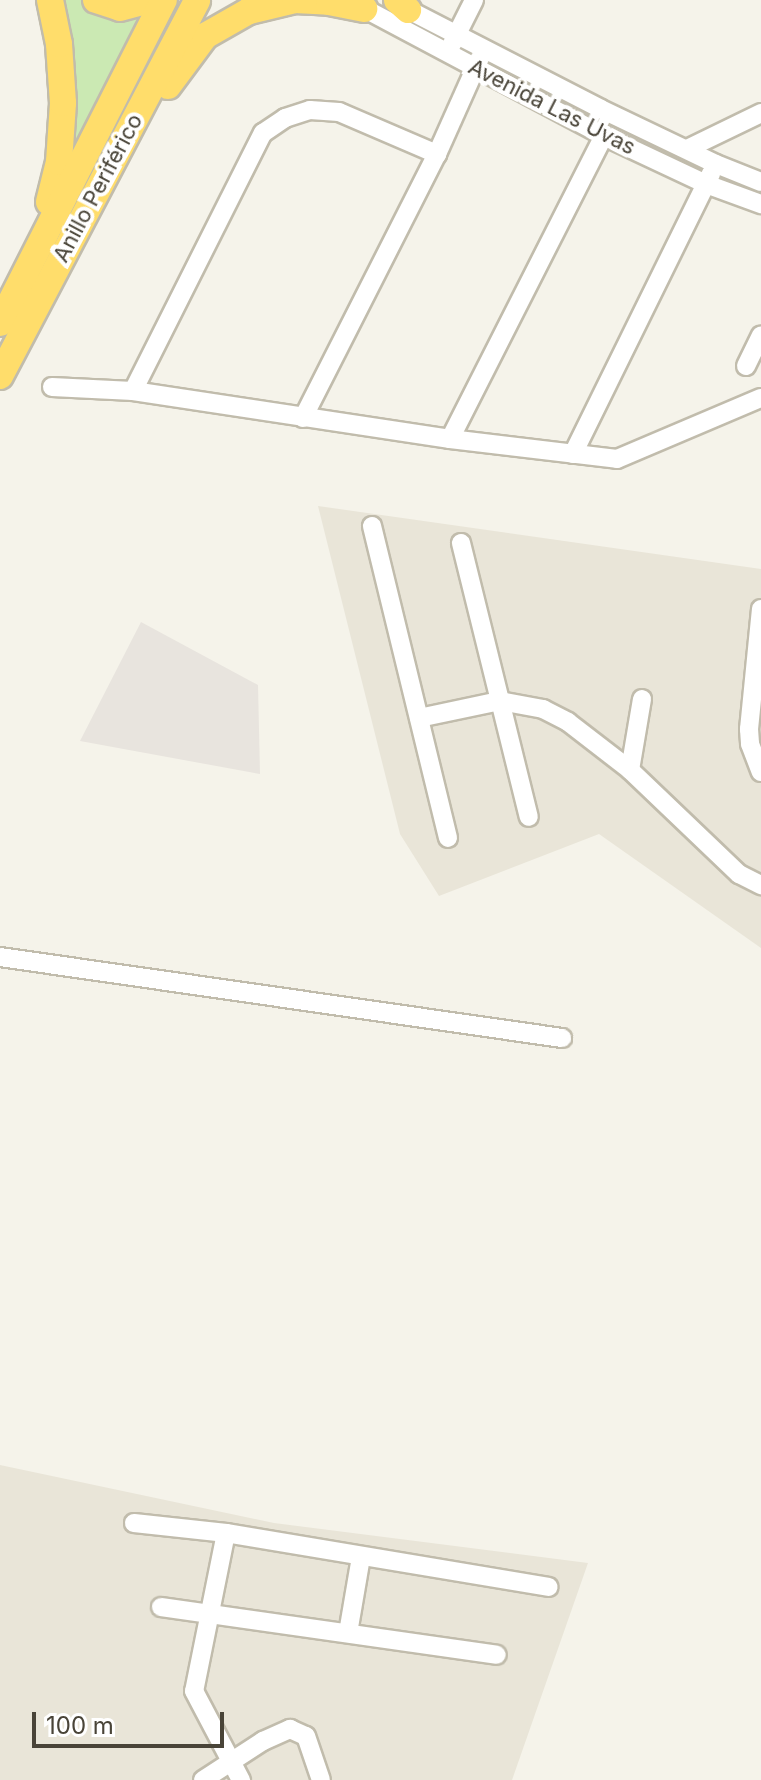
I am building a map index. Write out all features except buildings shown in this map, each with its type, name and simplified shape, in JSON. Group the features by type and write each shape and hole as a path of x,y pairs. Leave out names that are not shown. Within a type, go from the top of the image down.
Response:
{"highway":[{"path":"38,248 59,162 63,103 59,44 50,0"},
{"path":"96,0 120,8 149,0"},
{"name":"Anillo Periférico","path":"0,323 164,0"},
{"name":"Anillo Periférico","path":"0,376 197,0"},
{"path":"92,198 191,50 205,36 229,20 274,4 381,4"}],"street":[{"path":"448,53 474,0"},
{"name":"Avenida Las Uvas","path":"381,4 457,34 601,109 761,182"},
{"name":"Avenida Las Uvas","path":"381,4 448,53 604,136 706,184 761,204"},
{"path":"303,418 437,154 485,49"},
{"path":"133,391 263,133 285,118 310,110 339,112 437,154"},
{"path":"689,148 761,113"},
{"path":"450,439 604,136"},
{"path":"573,454 716,164"},
{"path":"746,366 761,335"},
{"path":"52,387 133,391 450,439 617,459 761,398"},
{"path":"372,526 448,838"},
{"path":"461,543 529,817"},
{"path":"761,609 749,729 750,744 761,772"},
{"path":"630,770 642,699"},
{"path":"419,718 500,701 533,706 568,722 630,770 739,874 761,885"},
{"path":"0,957 562,1038"},
{"path":"134,1523 226,1533 549,1587"},
{"path":"226,1533 194,1691 199,1706 238,1771"},
{"path":"348,1633 361,1557"},
{"path":"161,1607 497,1655"},
{"path":"203,1780 238,1771 263,1741 290,1729 306,1736 321,1780"}],"shaded area":[{"path":"318,506 761,569 761,948 599,834 439,896 400,834"},
{"path":"141,622 258,685 260,774 80,741"},
{"path":"0,1465 274,1523 588,1563 512,1780 0,1780"}],"green space":[{"path":"50,0 139,0 156,15 126,46 90,118 89,147 59,162"}]}
